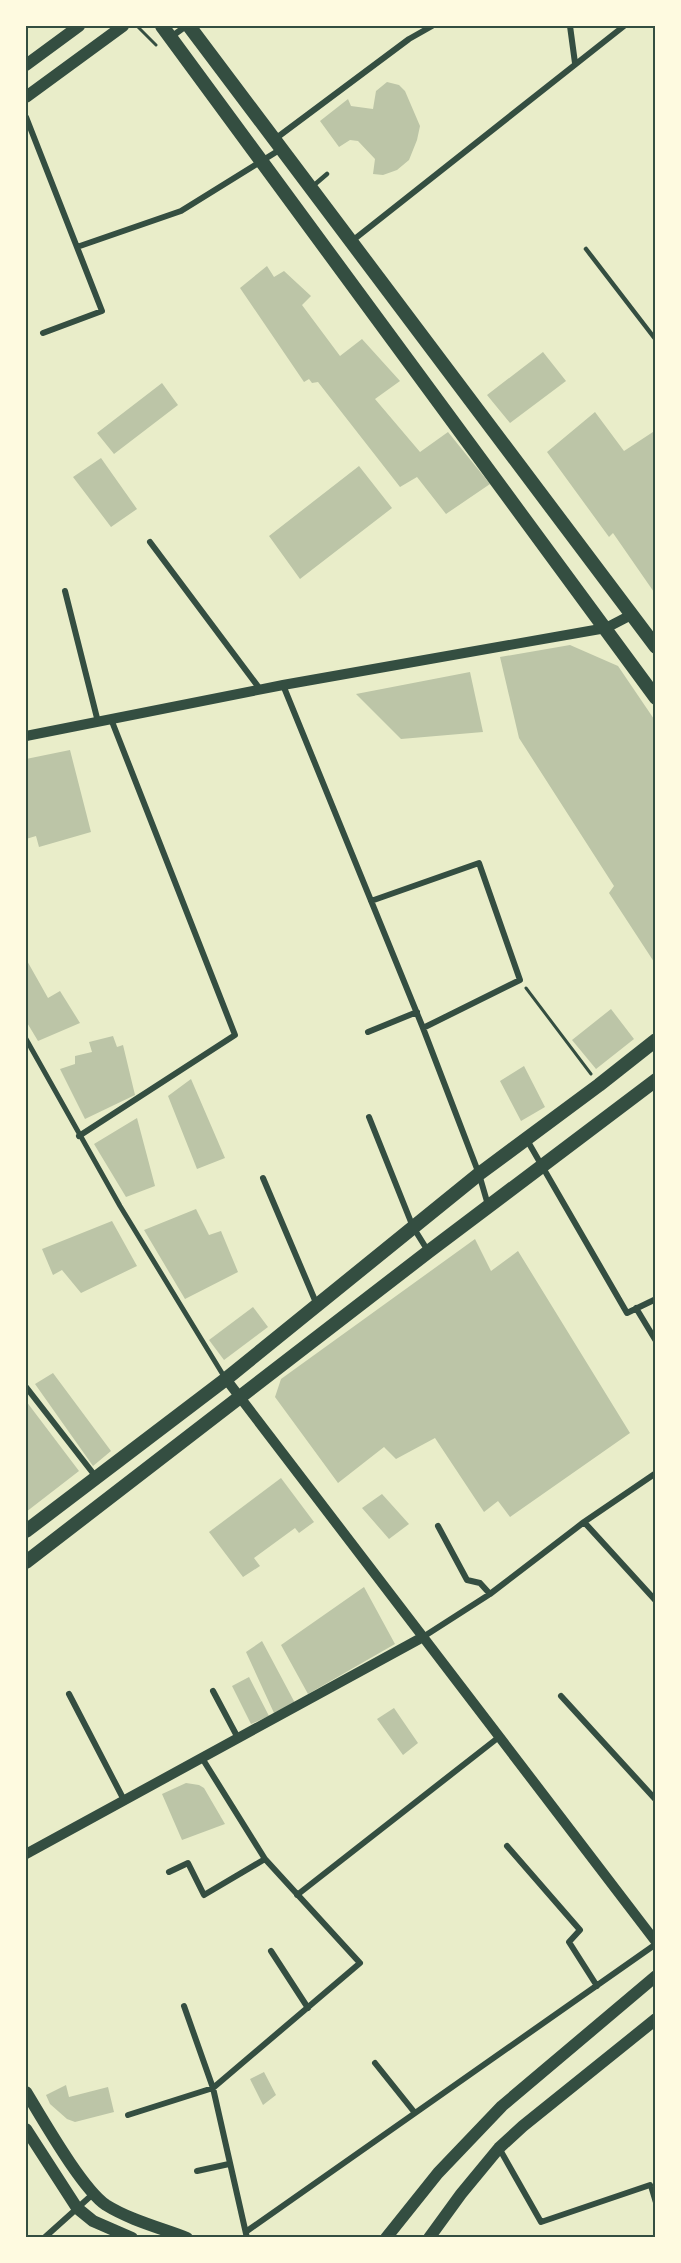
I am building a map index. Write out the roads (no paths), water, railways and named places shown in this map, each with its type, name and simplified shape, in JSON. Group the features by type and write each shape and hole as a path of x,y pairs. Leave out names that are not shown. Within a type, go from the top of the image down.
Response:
{"main road":[{"path":"53,44 68,26"},
{"path":"26,65 79,26"},
{"path":"26,97 123,26"},
{"path":"162,26 656,698"},
{"path":"187,26 656,647"},
{"path":"26,1532 96,1476 226,1379 479,1174 656,1040"},
{"path":"26,1562 488,1206 542,1168 656,1080"},
{"path":"386,2238 438,2173 502,2106 656,1976"},
{"path":"429,2238 499,2148 656,2019"},
{"path":"26,2092 93,2194 105,2204 132,2217 187,2238"},
{"path":"26,2129 77,2208 93,2221 132,2238"}],"street":[{"path":"171,38 187,26"},
{"path":"77,247 182,211 262,161 278,144 409,39 432,26"},
{"path":"570,26 575,63"},
{"path":"351,242 624,26"},
{"path":"26,117 102,311 42,333"},
{"path":"150,542 260,690"},
{"path":"65,591 98,722"},
{"path":"26,736 283,685 606,628 631,615"},
{"path":"283,685 417,1012 479,1174 488,1206"},
{"path":"79,1136 235,1035 111,719"},
{"path":"371,901 479,863 520,980 423,1028"},
{"path":"368,1032 417,1012"},
{"path":"26,1039 120,1206 226,1379 656,1943 247,2234 213,2088 184,2006"},
{"path":"369,1117 413,1227 428,1252"},
{"path":"526,1140 627,1313 656,1299"},
{"path":"263,1178 317,1306"},
{"path":"636,1308 656,1341"},
{"path":"26,1387 96,1476"},
{"path":"26,1854 423,1637 490,1594 584,1522 656,1473"},
{"path":"584,1522 656,1600"},
{"path":"438,1526 467,1580 480,1582 490,1594"},
{"path":"213,1691 238,1738"},
{"path":"69,1694 124,1800"},
{"path":"561,1696 656,1800"},
{"path":"297,1895 500,1737"},
{"path":"128,2115 213,2088 360,1963 265,1859 202,1758"},
{"path":"507,1846 580,1929 569,1942 597,1986"},
{"path":"169,1872 188,1863 204,1895 265,1859"},
{"path":"271,1951 309,2008"},
{"path":"375,2063 415,2113"},
{"path":"499,2148 541,2222 650,2185"},
{"path":"197,2171 229,2164"},
{"path":"44,2238 93,2194"}],"lane":[{"path":"311,188 327,174"},
{"path":"586,249 656,340"},
{"path":"650,2185 656,2205"}]}
